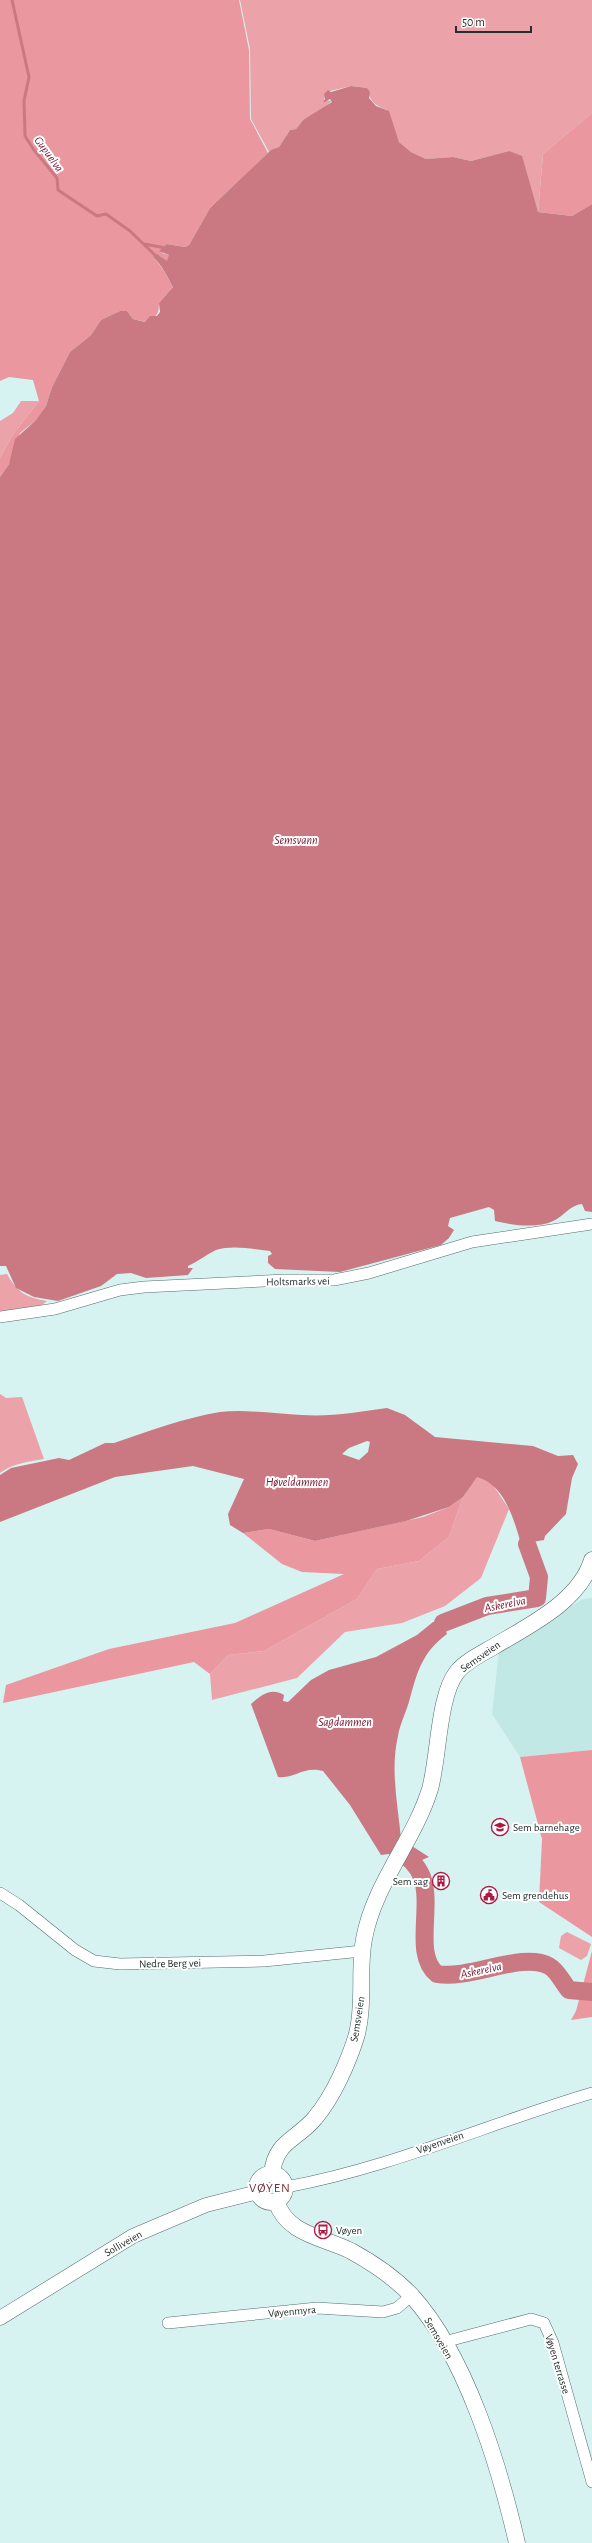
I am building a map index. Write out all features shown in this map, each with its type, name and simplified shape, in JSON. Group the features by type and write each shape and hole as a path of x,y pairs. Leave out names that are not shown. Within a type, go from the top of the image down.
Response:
{"main road":[{"name":"Semsveien","path":"272,2174 274,2158 282,2146 314,2120 342,2074 351,2051 361,2008 362,1951 368,1923 392,1866 430,1788 446,1697 457,1672 483,1652 526,1627 570,1594 582,1583 592,1560"},
{"path":"272,2174 280,2176 286,2186 284,2196 276,2201 263,2199 258,2192 260,2179 272,2174"},
{"name":"Semsveien","path":"276,2201 287,2222 300,2231 349,2250 367,2260 412,2296 433,2323 444,2342 492,2453 507,2498 517,2543"}],"street":[{"name":"Holtsmarks vei","path":"0,1317 55,1309 120,1290 144,1287 285,1280 334,1280 369,1273 472,1242 592,1224"},
{"name":"Nedre Berg vei","path":"0,1893 19,1905 75,1950 94,1961 120,1964 264,1961 362,1951"},
{"name":"Vøyenveien","path":"286,2186 329,2178 442,2142 525,2112 592,2093"},
{"name":"Solliveien","path":"0,2318 37,2297 133,2236 206,2205 258,2192"},
{"name":"Vøyenmyra","path":"168,2323 317,2308 383,2312 397,2308 412,2296"},
{"name":"Vøyen terrasse","path":"444,2342 531,2320 544,2323 553,2343 592,2482"}],"shaded area":[{"path":"0,0 239,0 249,50 250,119 268,153 210,208 189,245 185,247 167,244 162,253 169,255 170,258 167,262 160,256 153,257 162,268 173,287 159,303 158,313 146,322 133,319 127,311 120,311 101,320 91,335 70,352 52,387 46,406 35,421 20,433 9,464 0,477 0,458 12,436 39,401 33,380 9,377 0,381"},
{"path":"240,0 592,0 592,113 543,154 538,212 509,151 471,161 453,157 426,159 411,152 399,142 387,110 371,100 367,88 351,86 326,92 324,100 332,101 320,111 303,120 296,129 290,130 279,147 269,152 251,119 250,49"},
{"path":"592,113 592,204 572,216 538,212 543,154"},
{"path":"21,401 39,401 12,436 0,458 0,421 13,413"},
{"path":"7,1274 15,1286 23,1293 33,1298 47,1301 39,1307 0,1315 0,1275"},
{"path":"0,1394 6,1398 22,1397 44,1459 15,1465 0,1473"},
{"path":"477,1476 491,1482 509,1509 481,1578 445,1606 402,1623 345,1632 297,1678 212,1700 210,1674 228,1655 264,1651 357,1599 377,1569 419,1561 449,1537 463,1497"},
{"path":"463,1497 449,1537 419,1561 377,1569 357,1599 264,1651 228,1655 210,1674 194,1662 3,1703 6,1685 109,1649 235,1623 344,1574 302,1572 282,1564 243,1533 269,1529 315,1541 423,1517 449,1507"},
{"path":"592,1598 592,1750 520,1757 492,1714 499,1650 583,1599"},
{"path":"592,1750 592,1937 539,1902 542,1839 520,1757"},
{"path":"567,1932 591,1944 587,1956 581,1960 559,1948 561,1936"},
{"path":"592,1951 592,2017 571,2020 576,2011"}],"water":[{"name":"Semsvann","path":"351,86 367,88 370,92 369,98 376,106 389,111 399,142 411,152 426,159 453,157 471,161 509,151 522,156 538,212 572,216 592,204 592,1212 585,1211 582,1204 570,1208 553,1221 540,1225 524,1226 495,1221 494,1210 489,1207 450,1218 448,1226 454,1230 449,1238 441,1245 340,1272 275,1269 268,1263 268,1256 272,1254 270,1251 229,1248 216,1250 188,1266 188,1268 193,1268 188,1275 146,1278 131,1273 117,1274 101,1286 58,1301 34,1297 16,1288 6,1266 0,1266 0,477 9,464 15,439 35,421 46,406 52,387 70,352 91,335 101,320 120,311 127,311 133,319 145,322 150,316 157,316 160,312 159,303 173,287 162,268 153,257 157,254 167,261 169,255 159,251 167,244 185,247 189,245 210,208 271,150 279,147 290,130 296,129 303,120 332,102 330,99 323,103 325,99 324,94 328,90 331,92"},
{"name":"Høveldammen","path":"387,1408 405,1415 435,1437 533,1446 558,1456 573,1455 578,1464 572,1478 566,1514 545,1536 544,1540 521,1544 511,1514 501,1495 486,1481 477,1477 463,1497 449,1507 406,1521 315,1541 269,1529 243,1533 230,1525 228,1514 244,1479 193,1466 115,1477 0,1522 0,1475 11,1468 59,1458 69,1460 105,1443 114,1443 180,1421 220,1412 251,1411 323,1415 344,1414","holes":["367,1441 370,1442 368,1452 359,1460 342,1454 349,1448"]},
{"name":"Sagdammen","path":"433,1622 443,1623 447,1634 426,1655 419,1670 399,1731 395,1762 395,1788 401,1839 429,1857 405,1867 389,1854 381,1855 350,1805 323,1771 310,1770 290,1776 278,1777 251,1704 262,1695 270,1692 284,1695 283,1701 288,1702 311,1680 329,1670 376,1657 417,1635"}],"waterway":[{"name":"Gupuelva","path":"12,0 29,77 24,101 25,136 34,150 57,178 58,190 97,216 106,214 130,231 158,258"},
{"path":"144,244 166,248"},
{"name":"Askerelva","path":"443,1623 487,1606 537,1598 539,1577 527,1544"},
{"name":"Askerelva","path":"396,1847 408,1857 420,1872 422,1877 426,1902 426,1955 430,1966 437,1974 450,1975 511,1964 538,1962 552,1968 569,1990 592,1992"}],"place":[{"name":"Sem barnehage","path":"500,1827"},
{"name":"Sem sag","path":"441,1881"},
{"name":"Sem grendehus","path":"489,1895"},
{"name":"Vøyen","path":"323,2230"}],"district":[{"name":"VØYEN","path":"270,2187"}]}
